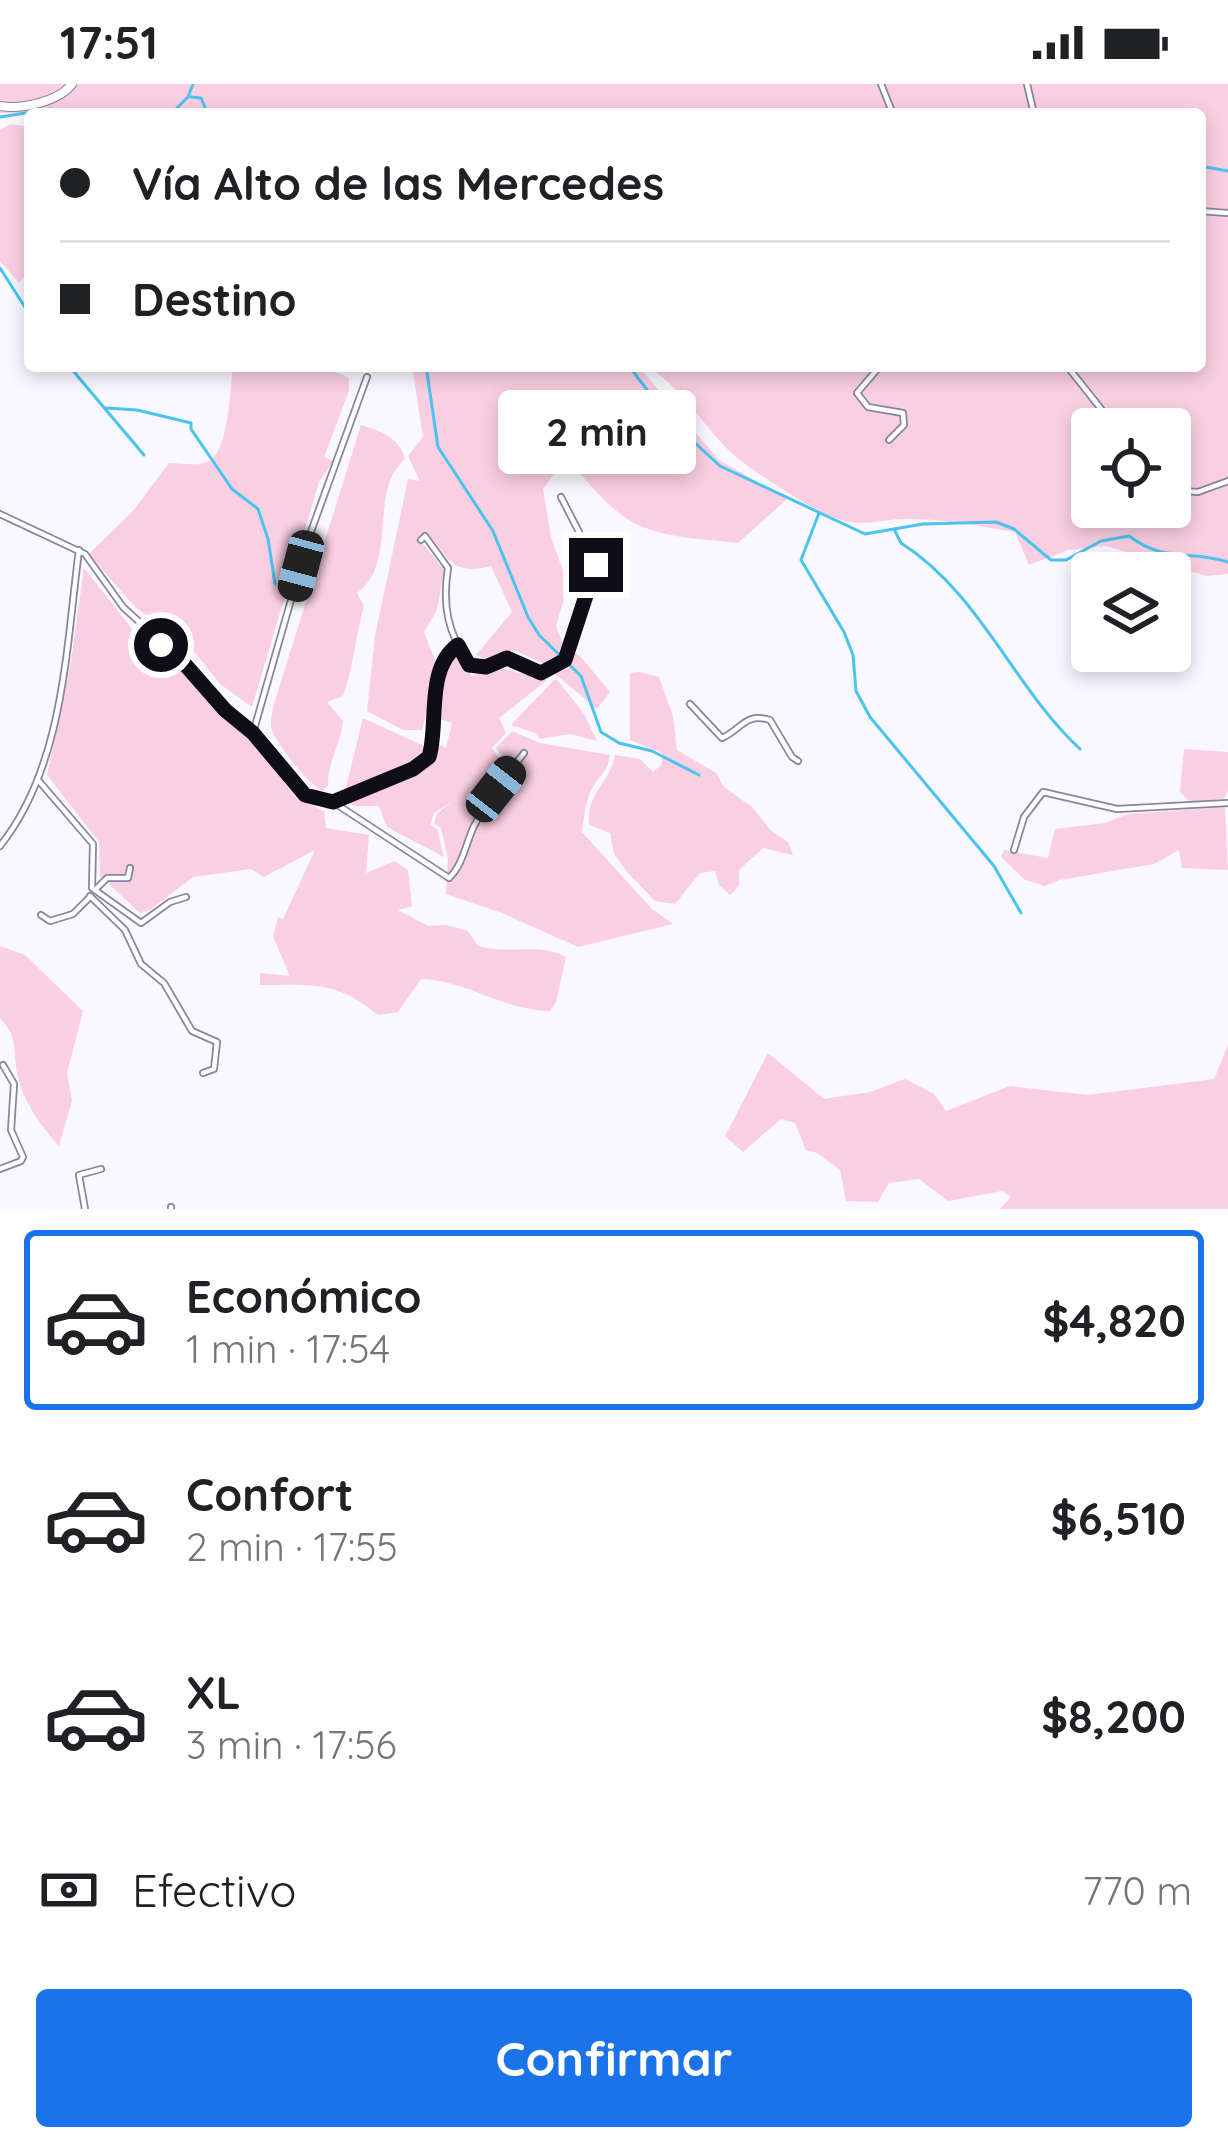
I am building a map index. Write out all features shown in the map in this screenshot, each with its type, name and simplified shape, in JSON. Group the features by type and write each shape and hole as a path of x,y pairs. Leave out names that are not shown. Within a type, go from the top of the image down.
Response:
{"street":[{"path":"0,106 19,107 61,95 72,84"},
{"path":"875,372 857,393 868,407 904,413 904,425 889,440"},
{"path":"1071,372 1100,408"},
{"path":"253,733 309,537 367,377"},
{"path":"1191,492 1228,482"},
{"path":"421,540 425,536 430,541 448,568 444,602 449,630 469,665 478,668 507,658 541,673 565,660 596,565 561,497"},
{"path":"0,514 79,550 123,607 253,733 305,795 333,802 449,878 457,871 473,828 496,789 524,753"},
{"path":"0,846 38,780 63,668 79,550"},
{"path":"333,802 413,769 429,757 444,656 458,645"},
{"path":"689,704 722,738 740,723 758,717 770,720 798,761"},
{"path":"38,780 93,844 92,894 125,930 141,964 164,983 192,1031 217,1042 214,1069 203,1073"},
{"path":"1014,850 1024,817 1043,792 1117,809 1228,803"},
{"path":"41,915 50,921 66,918 106,878 128,878 130,868"},
{"path":"92,894 141,923 170,902 186,897"},
{"path":"0,1169 23,1157 11,1130 14,1084 3,1065"},
{"path":"85,1209 79,1175 101,1169"}],"shaded area":[{"path":"0,84 1228,84 1228,574 1191,571 1191,552 1126,552 1106,546 1068,550 1029,565 1015,532 932,520 841,520 745,464 655,372 1206,372 1206,108 24,108 24,113 0,113"},
{"path":"10,124 24,126 24,278 19,283 0,261 0,130"},
{"path":"232,372 336,372 349,378 349,391 324,457 333,461 319,482 252,707 220,684 193,650 134,606 89,554 133,511 169,463 200,464 216,455"},
{"path":"413,372 643,372 719,460 787,499 738,543 678,536 643,527 621,514 566,457 543,489 551,537 568,585 556,626 563,644 581,657 610,692 597,709 542,663 514,650 487,660 476,655 512,612 491,566 459,567 426,531 418,538 444,570 437,610 424,632 438,668 422,730 403,730 367,711 375,636 408,479 420,481 408,456 423,437"},
{"path":"361,425 393,440 405,458 388,488 375,569 357,593 364,606 347,685 343,696 327,702 343,721 328,786 322,791 284,751 271,721"},
{"path":"84,568 136,634 173,662 206,700 247,735 296,798 324,811 326,828 369,835 366,873 394,861 408,870 412,906 398,910 428,926 468,931 478,946 546,950 566,957 550,1011 421,979 398,1012 378,1015 336,990 260,985 260,973 290,976 273,937 278,917 283,919 315,850 264,877 251,869 193,877 140,913 100,876 99,842 47,775 70,668"},
{"path":"454,655 472,676 496,667 547,680 499,718 506,733 492,748 506,768 496,748 512,731 540,743 610,755 590,793 582,832 652,909 673,924 578,947 446,894 448,859 441,828 434,823 451,802 434,813 430,825 437,829 444,857 387,827 379,806 348,802 415,773 437,743 446,748 452,723 437,718 438,702 442,676"},
{"path":"630,673 659,677 673,716 677,750 716,773 724,787 788,842 793,855 763,848 739,870 739,886 730,895 719,885 715,871 700,873 675,904 655,901 614,854 610,833 589,825 591,805 615,755 640,759 653,772 662,764 662,753 630,740"},
{"path":"556,678 584,714 597,741 570,734 540,739 511,725"},
{"path":"363,718 426,747 403,770 345,791"},
{"path":"1184,749 1228,752 1224,799 1190,802 1180,792"},
{"path":"1225,807 1228,870 1182,868 1179,850 1154,864 1045,886 1025,880 1001,857 1004,850 1048,858 1055,829 1105,823 1128,814"},
{"path":"0,946 25,955 83,1011 67,1073 72,1101 59,1146 26,1099 13,1040 0,1018"},
{"path":"1228,1045 1228,1209 1000,1209 1011,1197 1002,1191 948,1201 919,1179 889,1183 878,1202 846,1201 840,1170 806,1150 795,1123 781,1119 743,1152 725,1136 768,1053 824,1099 870,1092 905,1079 934,1094 946,1111 1010,1086 1087,1095 1214,1079"}],"waterway":[{"path":"177,108 193,84"},
{"path":"191,97 201,98 205,108"},
{"path":"0,117 24,113"},
{"path":"1206,167 1228,171"},
{"path":"0,268 24,306"},
{"path":"74,372 144,455"},
{"path":"427,372 438,447 493,531 539,635 581,676 601,732 699,775"},
{"path":"634,372 669,419 720,466 865,534 923,524 996,522 1014,529 1051,560 1066,560 1101,541 1129,536 1154,550 1228,562"},
{"path":"106,408 191,423 232,489 258,509 275,584"},
{"path":"819,513 801,560 844,632 853,655 856,691 870,717 994,866 1021,913"},
{"path":"895,531 901,543 953,588 1035,698 1080,749"}],"route":[{"path":"161,645 253,733 293,785 305,795 333,802 413,769 429,757 434,699 444,656 452,648 458,645 469,665 478,668 507,658 541,673 565,660 596,565"}]}
